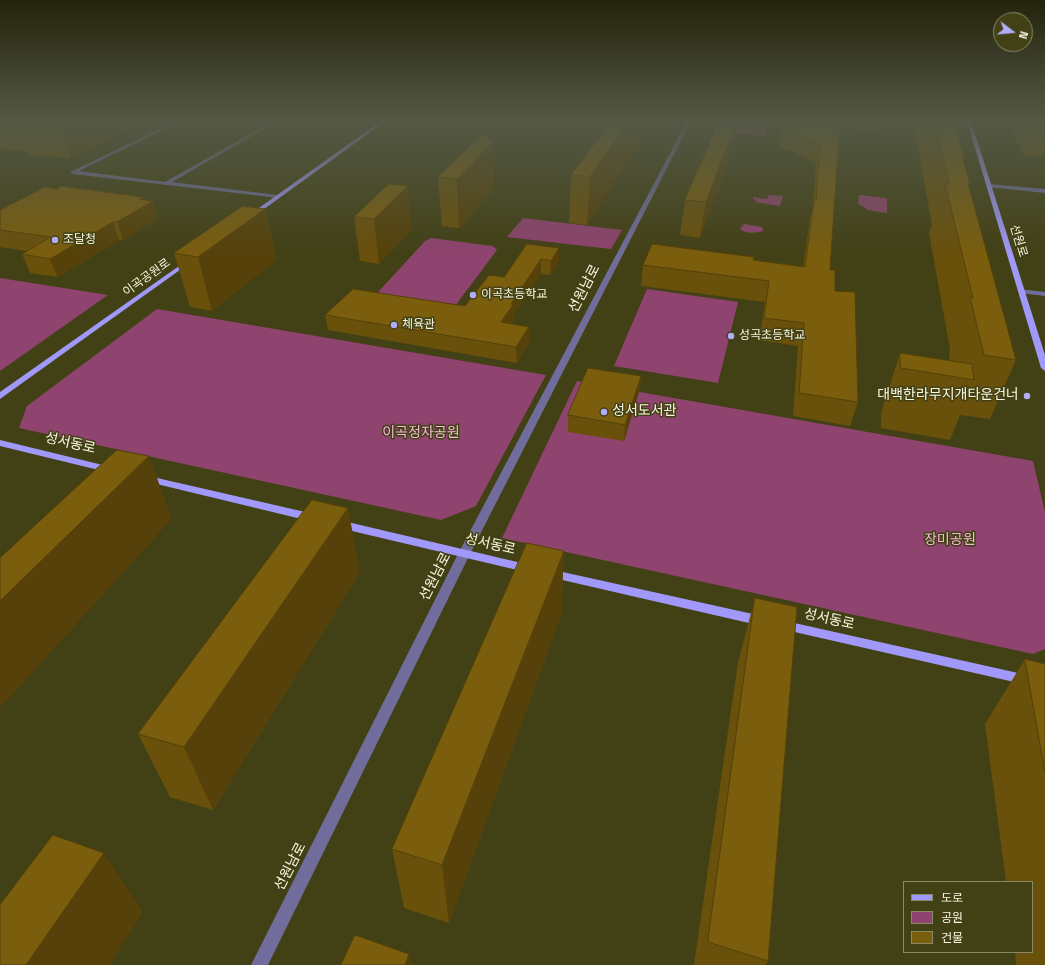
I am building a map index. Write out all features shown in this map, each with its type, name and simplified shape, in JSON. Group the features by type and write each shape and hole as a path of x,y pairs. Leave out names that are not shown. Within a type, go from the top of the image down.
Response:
{"main road":[{"path":"243,222 321,166"},
{"name":"선원로","path":"983,166 1045,368"},
{"name":"이곡공원로","path":"0,396 198,254"},
{"name":"성서동로","path":"0,443 464,554 1045,684"}],"street":[{"path":"85,166 73,172 277,197"},
{"path":"166,184 197,166"},
{"name":"선원남로","path":"259,965 464,554 666,166"},
{"path":"989,186 1045,191"},
{"path":"1022,291 1045,294"}],"green space":[{"path":"769,195 783,196 780,206 754,202 757,201 753,199 753,197 767,199"},
{"path":"859,195 887,198 887,213 867,210 858,204"},
{"path":"523,218 622,230 611,249 507,237"},
{"path":"744,224 762,227 763,231 754,233 745,232 740,229"},
{"path":"431,238 493,246 497,250 449,314 369,302 425,241"},
{"path":"0,278 108,295 0,371"},
{"path":"647,289 738,302 718,383 614,366"},
{"name":"이곡정자공원","path":"157,309 546,375 476,506 441,520 19,428 27,406"},
{"name":"장미공원","path":"577,381 1033,461 1045,512 1045,649 1033,654 502,538"}],"building":[{"path":"449,166 470,166 457,179 438,177"},
{"path":"578,166 598,166 590,177 571,175"},
{"path":"700,166 720,166 706,202 685,200"},
{"path":"818,166 837,166 830,270 835,270 835,291 855,292 858,402 799,393 804,323 764,318 769,281 643,265 652,244 754,257 753,260 805,267 814,200 816,200"},
{"path":"945,166 965,166 970,183 968,183 1016,360 984,355 970,297 973,298 945,184 949,184"},
{"path":"389,184 408,186 374,219 354,217"},
{"path":"61,186 143,197 140,199 153,201 117,222 113,222 50,259 22,254 51,237 0,230 0,210 45,187 57,189"},
{"path":"243,206 265,209 198,257 174,253"},
{"path":"527,244 559,248 551,261 541,259 511,304 513,305 501,322 529,327 516,347 325,315 353,289 465,306 489,275 504,277"},
{"path":"900,353 972,364 974,380 901,368"},
{"name":"성서도서관","path":"588,368 641,376 625,425 568,415"},
{"path":"117,450 149,456 0,601 0,558"},
{"path":"312,500 348,508 184,747 138,734"},
{"path":"527,543 564,551 442,865 392,849"},
{"path":"755,598 797,607 768,961 708,942"},
{"path":"1025,659 1045,664 1045,772"},
{"path":"53,835 104,853 26,965 0,965 0,905"},
{"path":"355,935 409,954 405,965 341,965"}],"place":[{"name":"조달청","path":"55,240"},
{"name":"이곡초등학교","path":"473,295"},
{"name":"체육관","path":"394,325"},
{"name":"성곡초등학교","path":"731,336"},
{"name":"대백한라무지개타운건너","path":"1027,396"},
{"name":"성서도서관","path":"604,412"}]}
